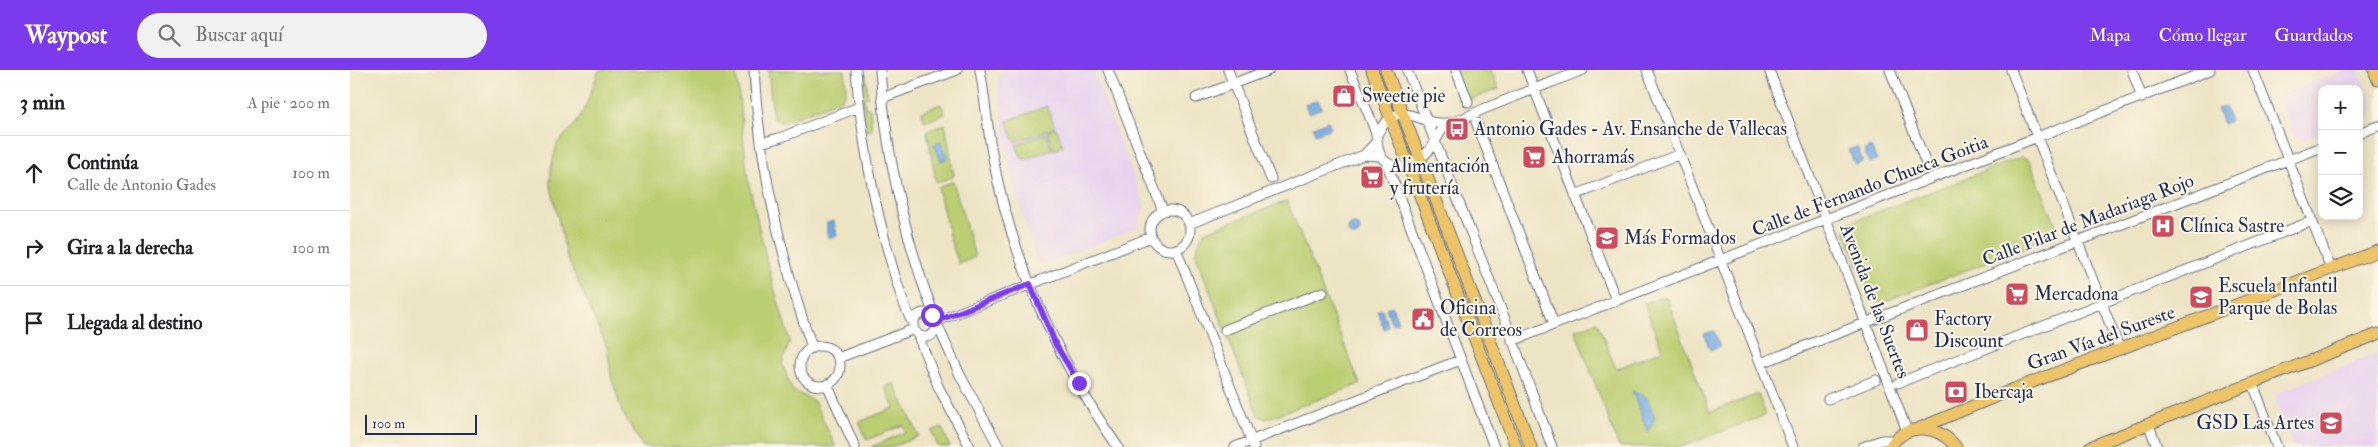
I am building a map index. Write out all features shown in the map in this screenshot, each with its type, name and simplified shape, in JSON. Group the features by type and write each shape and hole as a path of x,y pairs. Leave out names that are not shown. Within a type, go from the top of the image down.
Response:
{"main road":[{"path":"1372,70 1392,118 1516,447"},
{"path":"1386,70 1531,447"},
{"path":"2374,70 2378,80"},
{"name":"Gran Vía del Sureste","path":"1907,431 1920,428 2014,389 2378,251"},
{"path":"2090,447 2378,334"},
{"path":"1920,428 1934,430 1947,436 1956,447"},
{"path":"1892,443 1907,431"}],"street":[{"path":"754,70 761,142 778,233 790,280 812,347"},
{"path":"856,70 858,107 882,230 896,277 938,386 970,447"},
{"path":"880,70 882,98 898,199 912,250 936,321 963,382 999,447"},
{"path":"882,98 957,70"},
{"path":"980,70 996,171 1004,205 1030,284 1056,345 1104,428 1118,447"},
{"path":"1108,70 1163,211"},
{"path":"1228,70 1271,179"},
{"path":"1196,98 1269,70"},
{"path":"1350,70 1494,447"},
{"path":"1407,70 1433,142 1512,340 1552,447"},
{"path":"1456,70 1468,102"},
{"path":"1527,70 1616,300"},
{"path":"1189,224 1364,155 1382,127 1392,118 1404,114 1412,114 1446,123 1583,70"},
{"path":"1647,70 1793,447"},
{"name":"Avenida de las Suertes","path":"1769,70 1907,431"},
{"path":"1890,70 1928,169"},
{"path":"2011,70 2120,350"},
{"path":"2132,70 2142,98"},
{"name":"Calle de Fernando Chueca Goitia","path":"1512,340 1722,261 2210,70"},
{"path":"2253,70 2331,269"},
{"path":"761,142 782,137 858,107"},
{"path":"1476,122 1554,324"},
{"path":"1364,155 1384,159 1396,166 1408,164 1420,158 1430,149 1446,123"},
{"path":"2363,132 2378,126"},
{"name":"Calle Pilar de Madariaga Rojo","path":"1761,364 2318,149"},
{"path":"1575,195 1680,154"},
{"path":"1163,211 1177,212 1189,224 1189,234 1185,243 1176,249 1169,250 1159,247 1151,237 1152,222 1163,211"},
{"path":"1898,383 2312,221"},
{"path":"936,321 1151,237"},
{"path":"1176,249 1253,444"},
{"path":"1225,330 1323,292"},
{"path":"928,313 936,321 936,331 930,336 923,336 915,329 920,314 928,313"},
{"path":"838,358 915,329"},
{"path":"812,347 826,347 832,350 838,358 839,372 827,384 813,384 807,381 800,369 802,356 812,347"},
{"path":"1235,447 1253,444 1460,360"},
{"path":"1828,399 1876,380"},
{"path":"827,384 855,447"},
{"path":"2253,384 2277,447"},
{"path":"2148,425 2157,447"},
{"path":"1863,447 1882,440 1892,443"}],"shaded area":[{"path":"1005,70 1093,70 1145,206 1137,228 1045,264 1036,260 1010,170 997,79"},
{"path":"2345,70 2359,70 2373,106 2370,114 2363,117 2363,85 2318,85 2318,134 2302,140 2294,136 2278,96"},
{"name":"GSD Las Artes","path":"2378,353 2378,447 2293,447 2275,400 2278,392"}],"green space":[{"path":"599,70 736,70 748,180 770,274 790,341 782,363 792,390 814,401 836,447 643,447 622,412 611,376 607,347 567,257 550,183 551,168 557,144 577,122 585,108"},
{"path":"768,70 845,70 846,91 842,99 781,123 773,118"},
{"path":"1447,70 1491,70 1499,89 1460,103"},
{"path":"860,75 866,75 868,97 864,98 866,108 870,108 872,130 866,131"},
{"path":"941,104 945,114 925,122 921,112"},
{"path":"1047,106 1055,127 1015,142 1007,121"},
{"path":"945,124 954,176 936,183 927,131"},
{"path":"1056,128 1063,146 1054,150 1047,132"},
{"path":"1045,133 1052,149 1023,160 1016,145"},
{"path":"2021,157 2030,161 2057,228 2053,237 1880,303 1872,299 1845,232 1849,223"},
{"path":"953,181 975,257 959,264 950,239 938,188"},
{"path":"1287,201 1360,384 1266,419 1258,415 1195,253 1204,232"},
{"path":"1666,296 1710,412 1758,394 1766,415 1681,447 1619,447 1575,330 1597,322 1616,369 1662,350 1644,303"},
{"path":"894,383 919,436 892,447 871,447 906,432 903,425 867,440 859,422 894,408 885,387"},
{"path":"942,427 950,447 938,447 932,431"}],"water":[{"path":"1318,100 1322,108 1309,113 1305,105"},
{"path":"2225,106 2230,121 2223,124 2217,109"},
{"path":"1328,121 1331,128 1315,134 1313,127"},
{"path":"940,141 948,158 941,161 934,144"},
{"path":"1857,147 1863,161 1855,165 1848,150"},
{"path":"1871,147 1877,160 1869,163 1864,150"},
{"path":"834,221 837,236 830,238 827,234 827,223"},
{"path":"1352,224 1356,224 1360,230 1356,236 1352,236 1348,232 1348,228"},
{"path":"1392,306 1398,322 1392,324 1386,308"},
{"path":"1382,309 1388,327 1384,329 1377,311"},
{"path":"1714,331 1720,346 1710,350 1704,334"},
{"path":"1632,391 1647,398 1655,417 1648,433"}],"place":[{"name":"Sweetie pie","path":"1344,96"},
{"name":"Antonio Gades - Av. Ensanche de Vallecas","path":"1457,129"},
{"name":"Ahorramás","path":"1534,157"},
{"name":"Alimentación y frutería","path":"1372,177"},
{"name":"Clínica Sastre","path":"2163,226"},
{"name":"Más Formados","path":"1607,238"},
{"name":"Mercadona","path":"2017,294"},
{"name":"Escuela Infantil Parque de Bolas","path":"2201,297"},
{"name":"Oficina de Correos","path":"1423,319"},
{"name":"Factory Discount","path":"1917,330"},
{"name":"Ibercaja","path":"1956,392"},
{"name":"GSD Las Artes","path":"2331,423"}],"route":[{"path":"932,315 937,321 1030,284 1056,345 1079,383"}]}
